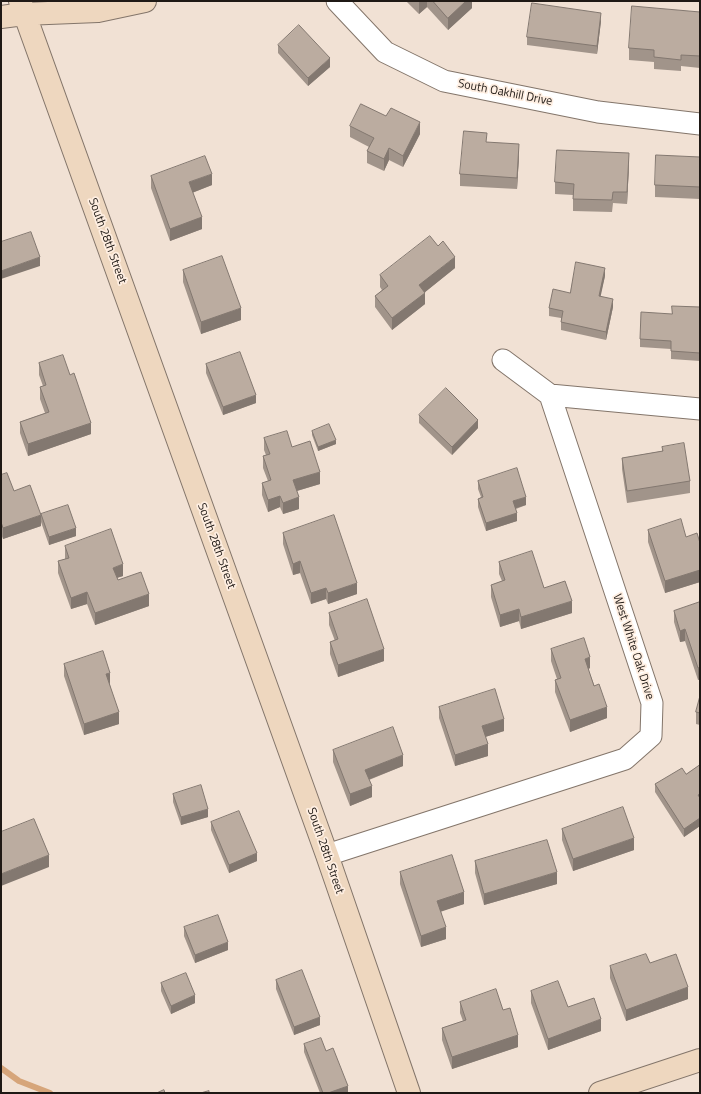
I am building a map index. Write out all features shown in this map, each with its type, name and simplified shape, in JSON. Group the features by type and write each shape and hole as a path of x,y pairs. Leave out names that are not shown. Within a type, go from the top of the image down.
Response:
{"street":[{"path":"1,17 22,7 98,11 145,1"},
{"name":"South Oakhill Drive","path":"337,1 386,52 444,81 598,112 700,124"},
{"name":"South 28th Street","path":"22,7 327,855 408,1093"},
{"path":"503,360 550,395 700,409"},
{"name":"West White Oak Drive","path":"327,855 625,759 651,736 652,703 550,395"},
{"path":"600,1093 700,1060"}],"building":[{"path":"433,1 466,1 448,18"},
{"path":"532,3 601,13 597,46 527,37"},
{"path":"632,6 700,12 700,56 681,55 681,60 654,57 654,50 629,48"},
{"path":"299,25 330,58 308,78 278,45"},
{"path":"361,104 386,116 391,108 420,122 403,156 389,148 384,159 367,151 374,138 350,126"},
{"path":"464,131 487,133 486,142 519,144 517,178 460,174"},
{"path":"557,150 629,153 627,192 613,192 612,200 573,199 574,184 555,182"},
{"path":"656,155 700,157 700,187 655,185"},
{"path":"205,156 212,174 189,182 202,217 170,229 151,176"},
{"path":"31,232 40,257 1,271 1,242"},
{"path":"430,236 438,246 443,241 455,257 419,285 425,293 392,318 375,296 388,286 380,275"},
{"path":"222,256 241,308 201,322 183,270"},
{"path":"576,262 605,268 599,296 613,299 606,332 561,322 563,311 549,308 553,289 570,293"},
{"path":"672,306 700,307 700,353 671,351 671,341 640,339 641,312 672,314"},
{"path":"240,352 256,395 223,407 206,364"},
{"path":"63,355 70,375 74,373 91,423 28,444 20,422 49,412 40,387 46,385 39,363"},
{"path":"446,388 478,420 452,447 419,415"},
{"path":"329,424 336,440 318,447 312,431"},
{"path":"287,431 292,447 310,441 320,472 293,480 299,497 283,503 280,496 268,500 262,483 271,480 263,456 270,454 264,438"},
{"path":"684,443 690,481 627,491 622,458 663,451 662,447"},
{"path":"517,468 526,497 513,501 517,513 486,523 478,499 483,497 478,481"},
{"path":"7,473 14,491 30,485 41,515 3,528 1,522 1,475"},
{"path":"68,505 76,528 49,537 41,514"},
{"path":"334,515 357,583 328,593 326,588 311,593 300,561 293,564 283,533"},
{"path":"681,519 686,537 697,533 700,543 700,570 665,581 648,530"},
{"path":"111,529 123,564 113,568 118,580 141,572 149,594 95,613 87,592 71,598 58,561 69,558 65,546"},
{"path":"532,551 544,588 565,581 572,601 521,617 519,609 500,615 491,585 505,580 499,562"},
{"path":"367,599 384,649 338,665 330,642 338,639 329,613"},
{"path":"700,602 700,667 698,668 685,629 680,631 674,611"},
{"path":"584,638 590,657 585,659 594,686 599,684 607,707 570,720 555,680 561,678 551,649"},
{"path":"103,651 110,673 106,674 119,712 84,724 64,664"},
{"path":"495,689 504,719 482,726 488,744 455,755 439,707"},
{"path":"700,696 700,713 696,712"},
{"path":"393,727 403,755 365,770 372,786 350,794 333,750"},
{"path":"700,765 700,794 698,795 700,798 700,818 684,829 655,784 682,768 686,774"},
{"path":"201,785 208,809 181,817 173,794"},
{"path":"623,807 634,838 573,859 562,829"},
{"path":"239,811 257,853 229,865 211,822"},
{"path":"34,819 49,855 1,874 1,832"},
{"path":"547,840 557,872 484,894 475,861"},
{"path":"452,855 464,892 437,901 446,927 421,936 400,872"},
{"path":"218,915 228,942 195,955 184,927"},
{"path":"646,954 650,963 676,954 688,987 626,1010 610,966"},
{"path":"302,970 320,1017 294,1027 276,980"},
{"path":"186,973 195,995 171,1006 161,983"},
{"path":"558,981 568,1007 594,998 601,1019 548,1039 531,991"},
{"path":"496,989 503,1010 510,1008 518,1035 452,1057 442,1028 466,1020 460,1002"},
{"path":"321,1038 326,1051 333,1048 348,1086 328,1093 323,1093 304,1044"},
{"path":"164,1090 165,1093 157,1093"}],"waterway":[{"path":"1,1068 19,1081 50,1093"}]}
